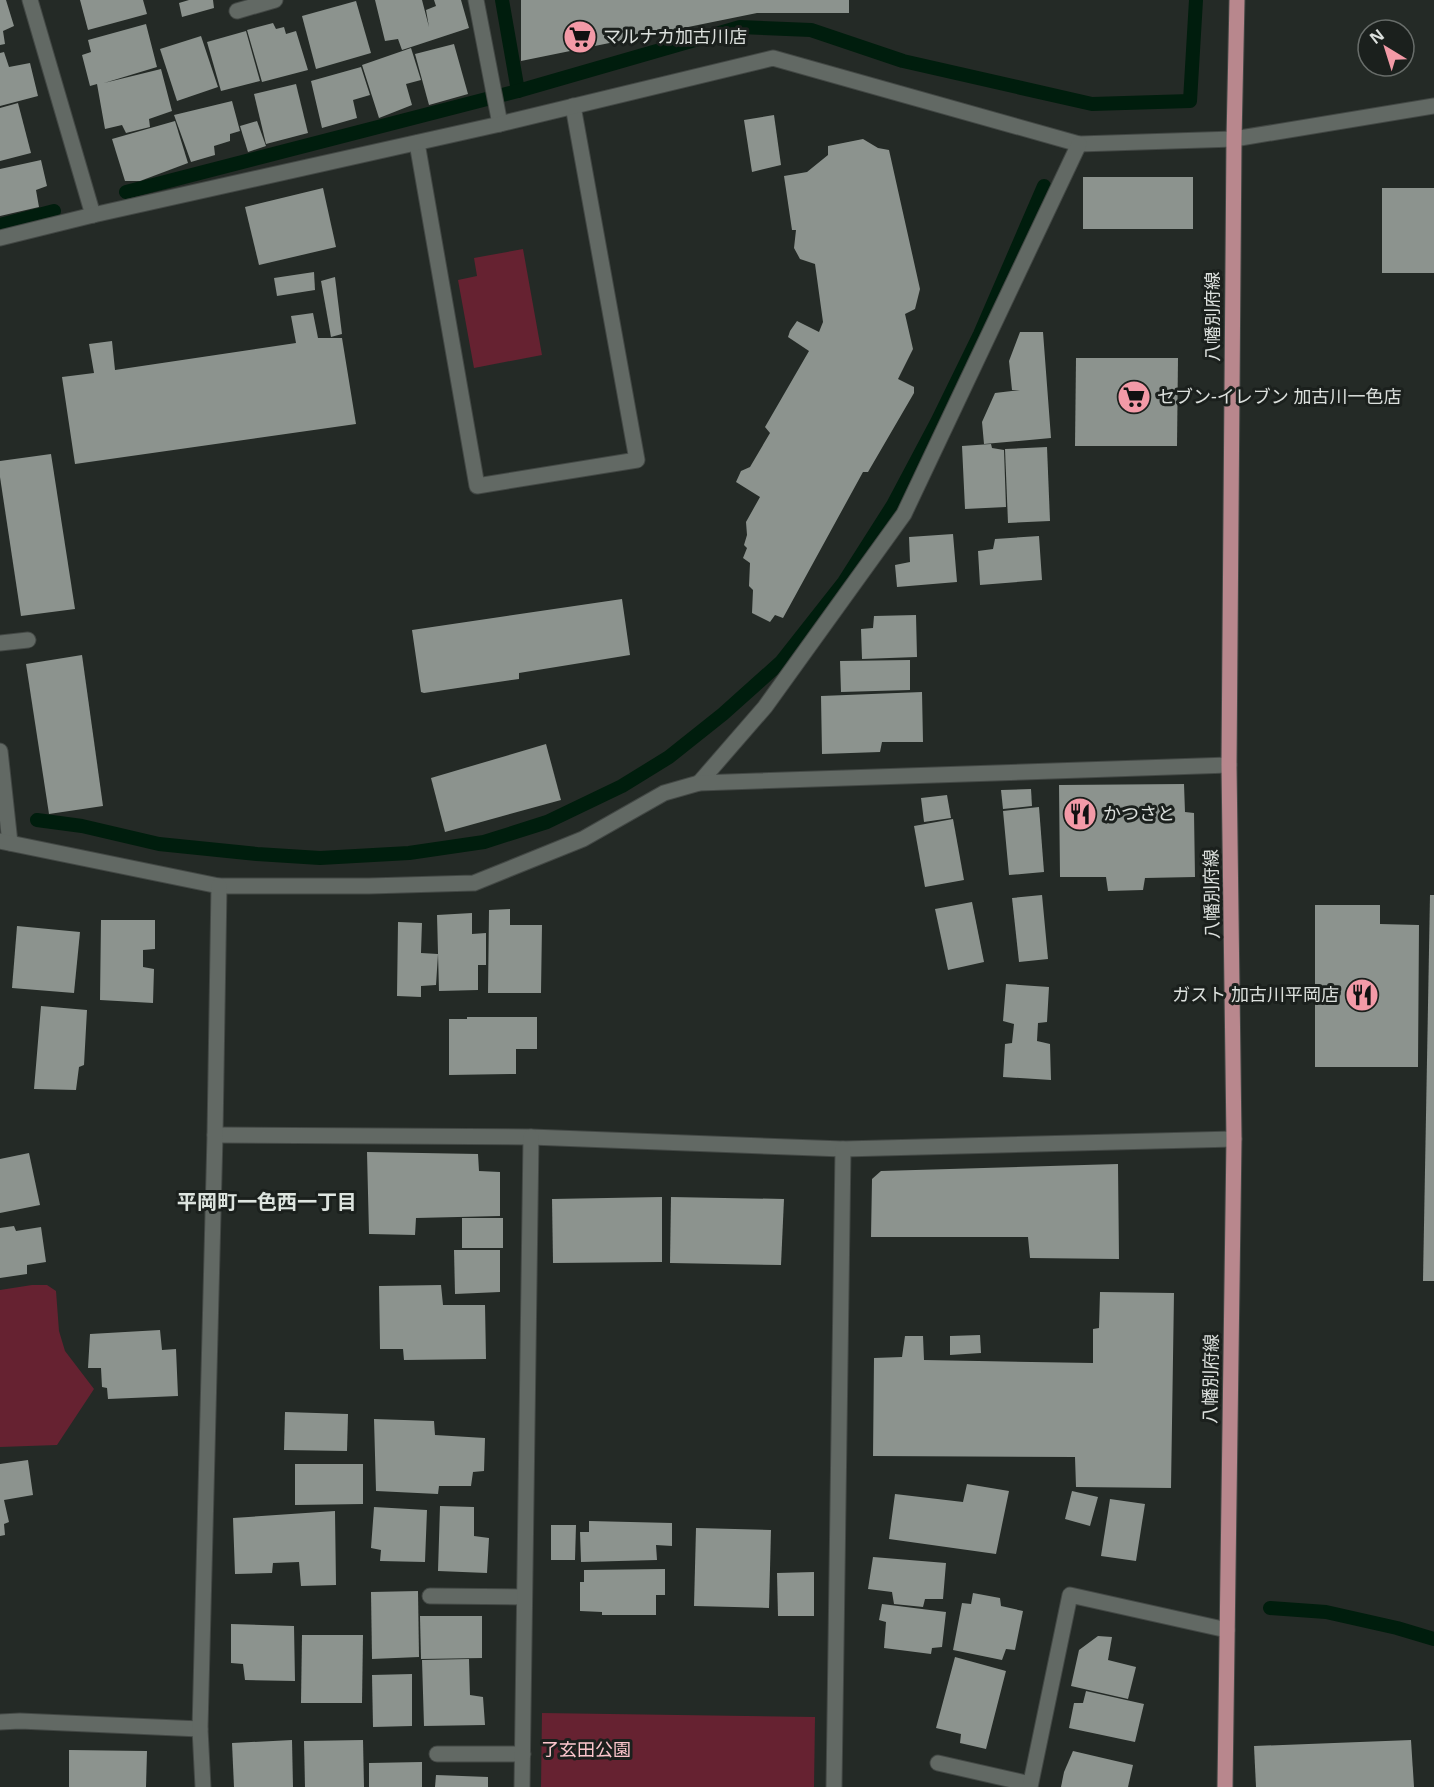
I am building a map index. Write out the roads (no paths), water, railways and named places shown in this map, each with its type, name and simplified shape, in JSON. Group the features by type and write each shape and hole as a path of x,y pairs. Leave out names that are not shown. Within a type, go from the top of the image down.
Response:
{"main road":[{"name":"八幡別府線","path":"1225,1787 1234,1140 1230,765 1237,0"}],"street":[{"path":"30,0 93,215"},
{"path":"237,11 275,0"},
{"path":"476,0 500,123"},
{"path":"0,238 417,143 773,58 1079,144 1234,139 1434,106"},
{"path":"417,143 477,486 638,460 573,106"},
{"path":"699,783 765,707 904,514 1079,144"},
{"path":"0,643 28,640"},
{"path":"0,751 5,842 219,886 474,883 583,839 664,793 699,783 1230,765"},
{"path":"203,1787 200,1729 219,886"},
{"path":"215,1135 531,1137 843,1149 1234,1140"},
{"path":"522,1787 531,1137"},
{"path":"834,1787 843,1149"},
{"path":"938,1763 1030,1785 1070,1595 1227,1630"},
{"path":"430,1596 524,1597"},
{"path":"0,1722 200,1729"},
{"path":"437,1754 523,1754"}],"waterway":[{"path":"502,0 518,91"},
{"path":"126,192 518,91 740,27 811,30 903,61 1092,104 1190,101 1196,0"},
{"path":"37,820 82,826 159,844 257,854 320,858 409,853 484,842 547,822 622,786 669,757 723,714 781,662 844,582 893,505 937,422 980,334 1044,186"},
{"path":"0,225 54,211"},
{"path":"1270,1608 1326,1612 1434,1639"}],"place":[{"name":"マルナカ加古川店","path":"580,37"},
{"name":"セブン-イレブン 加古川一色店","path":"1134,397"},
{"name":"かつさと","path":"1080,814"},
{"name":"ガスト 加古川平岡店","path":"1362,995"}],"district":[{"name":"平岡町一色西一丁目","path":"267,1202"}],"park label":[{"name":"了玄田公園","path":"586,1750"}]}
